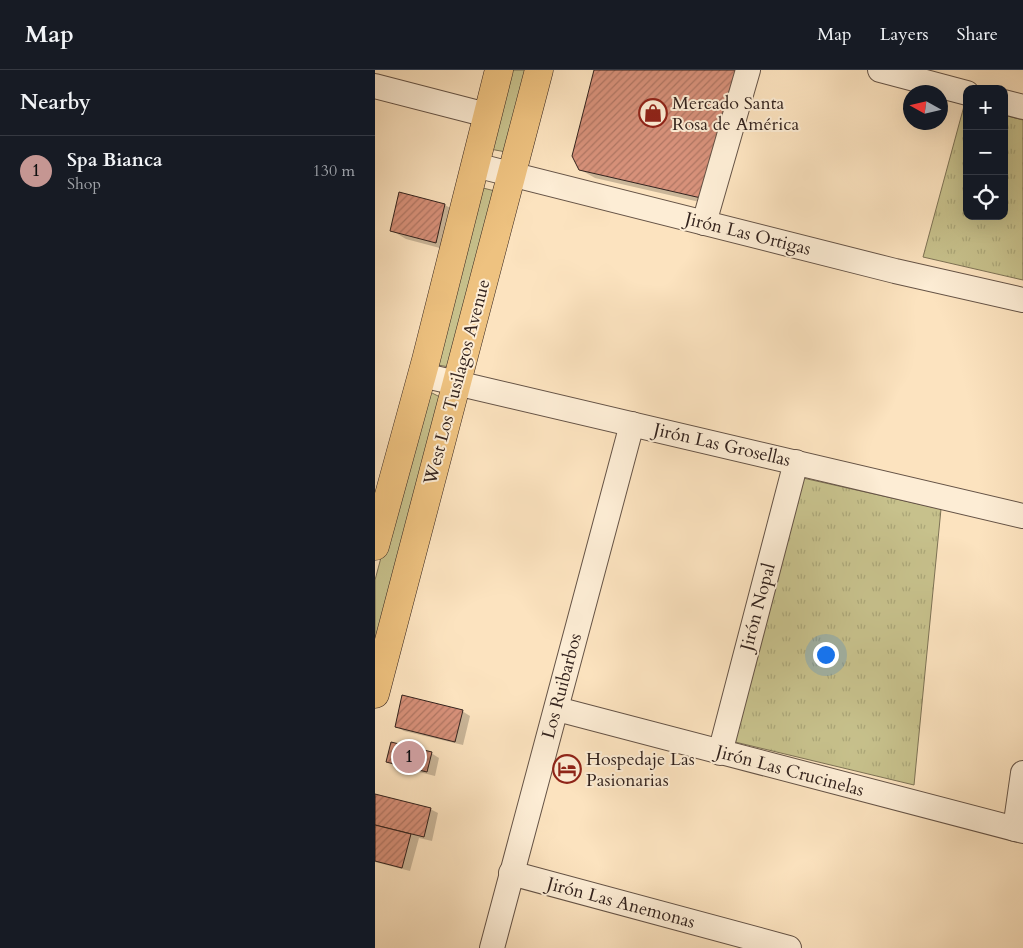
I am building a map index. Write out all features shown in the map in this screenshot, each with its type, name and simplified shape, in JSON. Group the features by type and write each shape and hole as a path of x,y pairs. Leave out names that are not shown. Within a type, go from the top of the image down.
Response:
{"main road":[{"name":"West Los Tusilagos Avenue","path":"375,546 422,375 499,70"},
{"name":"West Los Tusilagos Avenue","path":"375,694 539,70"}],"street":[{"path":"704,223 748,70"},
{"path":"879,70 963,92"},
{"path":"375,86 487,115"},
{"path":"1008,103 1023,107"},
{"name":"Jirón Las Ortigas","path":"475,165 704,223 1023,300"},
{"name":"Jirón Las Grosellas","path":"422,375 1023,516"},
{"name":"Los Ruibarbos","path":"492,948 632,424"},
{"name":"Jirón Nopal","path":"720,753 796,462"},
{"name":"Jirón Las Crucinelas","path":"557,709 1019,830"},
{"path":"1019,830 1023,773"},
{"name":"Jirón Las Anemonas","path":"511,873 789,948"}],"green space":[{"path":"509,70 530,70 506,152 490,149"},
{"path":"963,110 963,220 1008,220 1008,116 1023,120 1023,280 923,257"},
{"path":"483,188 495,191 449,367 438,365"},
{"path":"430,392 440,397 375,644 375,580 424,397"},
{"path":"803,478 941,509 914,785 735,742"}],"building":[{"name":"Mercado Santa Rosa de América","path":"594,70 736,70 701,198 579,170 572,156"},
{"path":"399,192 445,204 436,243 390,231"},
{"path":"402,695 463,710 455,742 395,727"},
{"path":"391,742 432,752 427,772 386,762"},
{"path":"375,794 431,808 424,837 375,825"},
{"path":"375,825 411,834 402,868 375,861"}],"place":[{"name":"Mercado Santa Rosa de América","path":"653,113"},
{"name":"Spa Bianca","path":"409,757"},
{"name":"Hospedaje Las Pasionarias","path":"567,769"}]}
